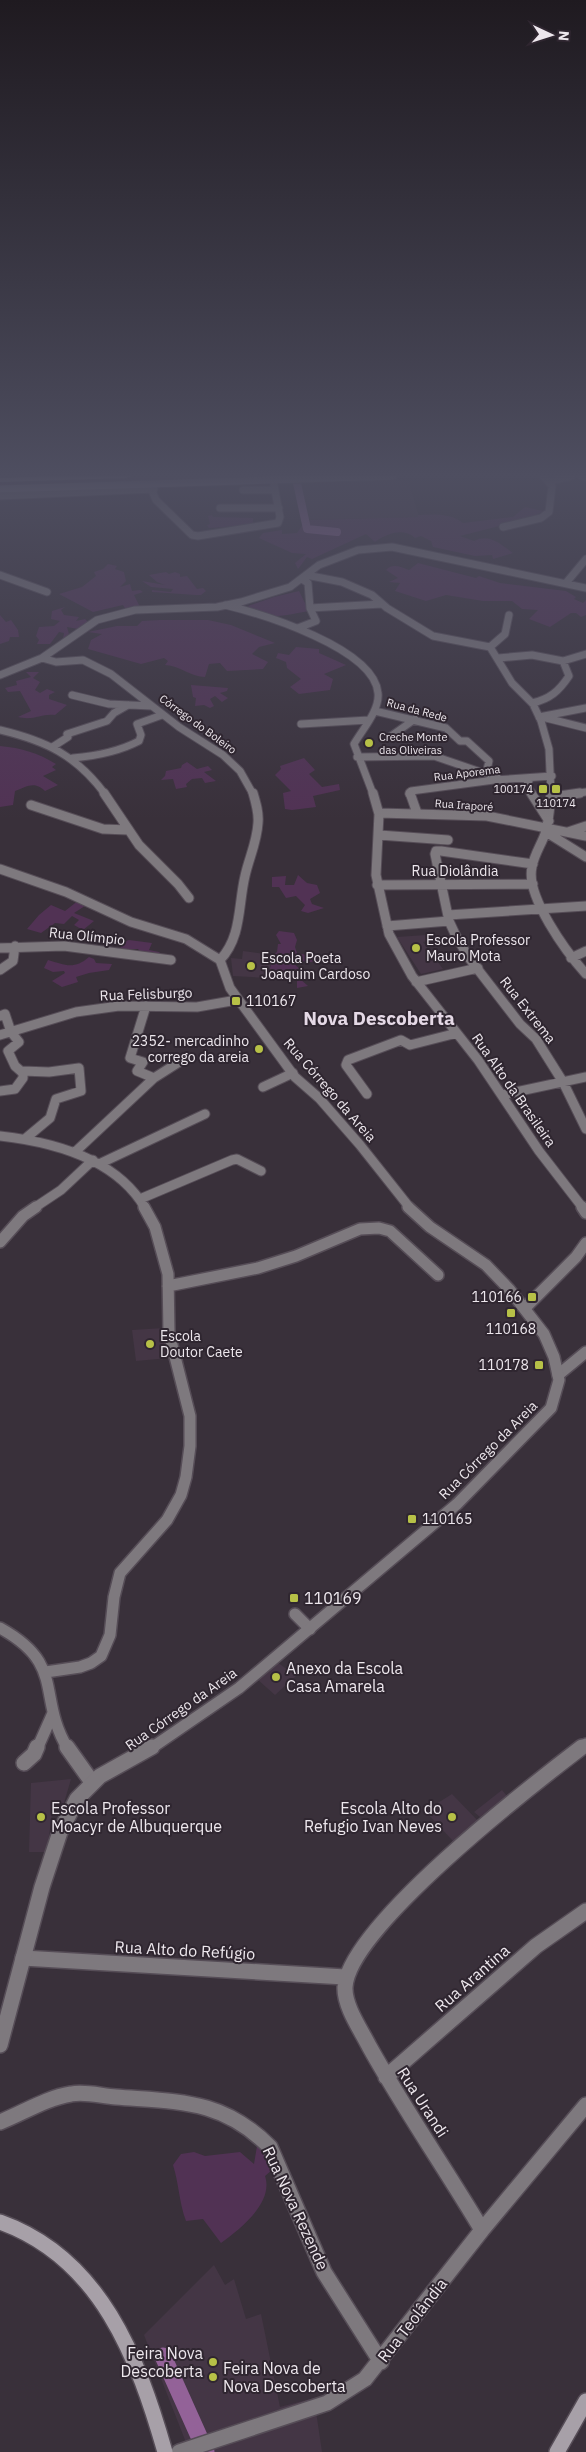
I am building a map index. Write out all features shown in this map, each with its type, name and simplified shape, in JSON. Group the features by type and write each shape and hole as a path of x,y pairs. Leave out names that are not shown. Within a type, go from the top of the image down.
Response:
{"main road":[{"path":"0,2222 13,2226 69,2264 105,2303 128,2343 145,2380 165,2452"},
{"path":"557,2452 586,2401"}],"street":[{"path":"42,590 47,592"},
{"path":"0,675 42,658 86,626 117,614 145,608 176,609 225,605 278,590"},
{"path":"298,628 316,621 310,608 309,590"},
{"path":"361,590 372,595 384,606 434,636 490,647 512,683 532,703 541,717 551,755 552,797 547,827 531,874 533,884 556,935 571,958 586,974"},
{"path":"225,605 250,611 298,628 340,647 372,677 378,692 375,711 355,739 354,744 358,757 434,756 501,780"},
{"path":"310,608 384,606"},
{"path":"490,647 506,636 509,615"},
{"path":"498,658 532,655 564,661 586,654"},
{"name":"Córrego do Boleiro","path":"42,658 56,662 85,660 121,680 143,696 162,715 231,761 246,780 258,814 257,836 243,883 237,930 232,947 220,960"},
{"path":"532,703 549,699 558,692 569,676 564,661"},
{"path":"72,694 99,702 151,706"},
{"path":"54,746 68,738 67,734 107,721 114,713 128,705"},
{"path":"541,717 586,708"},
{"name":"Rua da Rede","path":"375,711 446,728 460,741 467,741 489,761 486,774"},
{"path":"73,758 92,756 133,745 139,741 141,735 137,724 162,715"},
{"path":"541,717 586,728"},
{"path":"301,724 368,720"},
{"path":"392,736 415,720"},
{"path":"0,730 54,746 73,758 103,790 140,847 166,871 189,898"},
{"name":"Rua Alto da Brasileira","path":"358,757 370,778 379,813 376,864 377,884 386,926 399,954 416,982 457,1033 502,1095 539,1151 586,1213"},
{"name":"Rua Aporema","path":"417,813 409,794 411,791 552,776"},
{"path":"530,779 527,784 528,789 547,827 586,858"},
{"path":"552,797 586,792"},
{"path":"31,805 103,829 128,830"},
{"name":"Rua Iraporé","path":"379,813 487,816 586,836"},
{"path":"566,832 586,826"},
{"path":"379,835 448,840"},
{"name":"Rua Extrema","path":"533,864 436,851 448,918 464,950 520,1024 536,1039 563,1082 585,1127"},
{"path":"0,870 66,892 131,922 186,939 207,950 220,960"},
{"name":"Rua Diolândia","path":"377,884 533,884"},
{"path":"386,926 448,918 586,906"},
{"name":"Rua Olímpio","path":"0,948 55,945 171,960"},
{"path":"0,970 13,961 15,946"},
{"path":"571,958 586,951"},
{"name":"Rua Córrego da Areia","path":"0,2045 60,1832 77,1799 92,1782 138,1757 231,1693 310,1629 457,1504 551,1408 558,1387 554,1356 544,1334 525,1308 486,1265 430,1227 406,1205 355,1140 293,1073 237,1000 224,978 220,960"},
{"path":"416,982 478,968"},
{"name":"Rua Felisburgo","path":"0,1035 76,1012 119,1006 197,1007 237,1000"},
{"path":"146,1006 130,1058 143,1062 137,1071 140,1074 154,1078"},
{"path":"0,1016 5,1014 11,1032 19,1042 8,1051 16,1066 22,1071 49,1072 79,1068 81,1091 56,1099 50,1118 26,1138"},
{"path":"367,1094 346,1065 345,1063 348,1060 401,1040 410,1045 457,1033"},
{"path":"75,1152 154,1078 188,1057"},
{"path":"0,1091 15,1089 23,1078 22,1071"},
{"path":"263,1086 293,1073"},
{"path":"502,1095 586,1077"},
{"path":"0,1242 23,1216 61,1190 96,1162 205,1114"},
{"path":"0,1136 26,1138 75,1152 96,1162 119,1178 140,1199 159,1235 168,1286 168,1324 172,1352 188,1409 187,1470 180,1498 150,1540 120,1573 112,1604 108,1644 101,1655 89,1664 46,1672"},
{"path":"140,1199 232,1160 237,1159 261,1171"},
{"path":"168,1286 250,1270 287,1259 360,1229 367,1228 381,1228 390,1231 405,1242 438,1275"},
{"path":"525,1308 576,1257 586,1243"},
{"path":"558,1376 586,1352"},
{"path":"295,1614 310,1629"},
{"path":"0,1628 24,1641 41,1661 46,1672 53,1713 62,1739 92,1782"},
{"path":"24,1763 34,1754 53,1713"},
{"path":"345,1982 352,1960 375,1930 426,1878 539,1780 586,1744"},
{"name":"Rua Arantina","path":"386,2077 536,1946 586,1911"},
{"name":"Rua Alto do Refúgio","path":"23,1958 345,1982"},
{"name":"Rua Urandi","path":"345,1982 350,2007 386,2077 482,2230"},
{"name":"Rua Nova Rezende","path":"0,2122 72,2094 172,2100 204,2106 234,2116 257,2131 270,2147 324,2272 380,2362"},
{"name":"Rua Teolândia","path":"179,2452 328,2403 354,2388 380,2362 482,2230 586,2105"}],"shaded area":[{"path":"71,590 141,590 143,592 134,595 140,607 126,610 123,605 93,612 59,594"},
{"path":"152,590 171,592 172,590 206,591 201,595 152,592"},
{"path":"299,591 309,611 268,616 254,611 248,606 274,597"},
{"path":"395,591 566,591 576,597 574,599 583,603 586,600 586,615 581,617 576,613 571,613 550,627 529,619 538,610 522,609 512,601 483,601 446,595 426,601"},
{"path":"65,607 61,610 64,615 79,617 76,621 85,619 88,622 78,629 67,627 69,634 63,639 64,633 59,632 50,644 37,644 39,640 36,636 39,627 54,626 60,621 51,619 52,611"},
{"path":"0,615 6,622 11,620 18,630 19,637 10,637 9,641 0,644"},
{"path":"208,620 231,625 275,643 259,647 252,654 268,662 263,669 227,671 220,663 209,664 205,677 165,665 168,661 164,658 141,664 88,649 91,640 102,634 88,632 117,626 137,626 142,621"},
{"path":"296,647 319,649 319,653 346,665 324,674 333,679 330,690 299,694 290,687 301,679 287,668 286,662 276,658 278,653 289,655"},
{"path":"26,672 39,672 33,678 40,682 35,690 40,693 47,689 55,692 49,695 49,699 67,705 55,715 29,718 18,717 31,711 20,691 8,692 5,688 17,685 16,681 31,677"},
{"path":"191,685 228,688 227,691 220,693 228,698 222,702 215,696 210,699 214,706 210,708 204,705 195,706 196,698 193,697"},
{"path":"0,746 30,752 56,764 52,767 56,770 43,776 58,785 45,791 34,785 24,787 15,791 13,805 0,807"},
{"path":"304,758 315,770 309,774 322,787 339,784 340,790 313,796 316,807 285,809 283,793 291,791 275,775 281,769 280,766"},
{"path":"187,762 197,769 208,766 212,770 204,772 216,781 205,783 202,778 192,779 186,784 187,787 176,789 173,779 161,780 165,776 166,771 181,768"},
{"path":"298,875 307,883 317,885 320,893 310,899 312,904 324,908 308,913 301,911 305,905 296,896 286,898 279,887 272,887 272,877 286,876 285,885 294,885"},
{"path":"79,900 88,904 74,913 94,921 83,930 74,925 79,920 72,916 64,924 55,923 41,933 27,929 51,905 65,911"},
{"path":"279,931 294,933 297,940 295,947 297,953 316,957 313,962 297,961 294,964 300,969 297,972 299,978 308,986 297,988 297,981 290,977 287,969 277,975 269,973 273,955 277,952 278,944 281,944 276,935"},
{"name":"Escola Professor Mauro Mota","path":"426,935 430,940 423,942 443,969 421,974 397,937"},
{"path":"129,940 152,943 149,950 159,952 163,956 143,955 138,949 120,949 123,942"},
{"name":"Escola Poeta Joaquim Cardoso","path":"243,951 273,955 267,978 233,976 231,958 242,959"},
{"path":"89,957 94,959 96,963 112,964 109,970 76,977 78,982 62,987 52,981 65,973 64,971 53,972 44,968 48,960 64,965 74,965"},
{"name":"Escola Doutor Caete","path":"164,1328 169,1358 136,1361 132,1330"},
{"name":"Anexo da Escola Casa Amarela","path":"277,1662 296,1676 275,1695 257,1679"},
{"name":"Escola Professor Moacyr de Albuquerque","path":"71,1779 64,1803 53,1805 47,1852 29,1852 31,1783"},
{"path":"502,1790 507,1796 480,1817 474,1812"},
{"name":"Escola Alto do Refugio Ivan Neves","path":"452,1794 479,1822 453,1841 425,1811"},
{"path":"257,2146 269,2159 272,2170 265,2176 265,2196 246,2223 221,2243 203,2219 186,2221 173,2165 181,2154 194,2152 205,2156 240,2152 254,2164"},
{"name":"Feira Nova Descoberta","path":"214,2265 225,2285 234,2279 246,2319 261,2314 280,2407 314,2398 322,2452 187,2452 185,2440 144,2335"}],"waterway":[{"path":"163,2356 206,2452"}],"place":[{"name":"Creche Monte das Oliveiras","path":"369,743"},
{"name":"100174","path":"543,789"},
{"name":"110174","path":"556,789"},
{"name":"Escola Professor Mauro Mota","path":"416,948"},
{"name":"Escola Poeta Joaquim Cardoso","path":"251,966"},
{"name":"110167","path":"236,1001"},
{"name":"2352- mercadinho corrego da areia","path":"259,1049"},
{"name":"110166","path":"532,1297"},
{"name":"110168","path":"511,1313"},
{"name":"Escola Doutor Caete","path":"150,1344"},
{"name":"110178","path":"539,1365"},
{"name":"110165","path":"412,1519"},
{"name":"110169","path":"294,1598"},
{"name":"Anexo da Escola Casa Amarela","path":"276,1677"},
{"name":"Escola Professor Moacyr de Albuquerque","path":"41,1817"},
{"name":"Escola Alto do Refugio Ivan Neves","path":"452,1817"},
{"name":"Feira Nova Descoberta","path":"213,2362"},
{"name":"Feira Nova de Nova Descoberta","path":"213,2377"}],"district":[{"name":"Nova Descoberta","path":"379,1018"}]}
